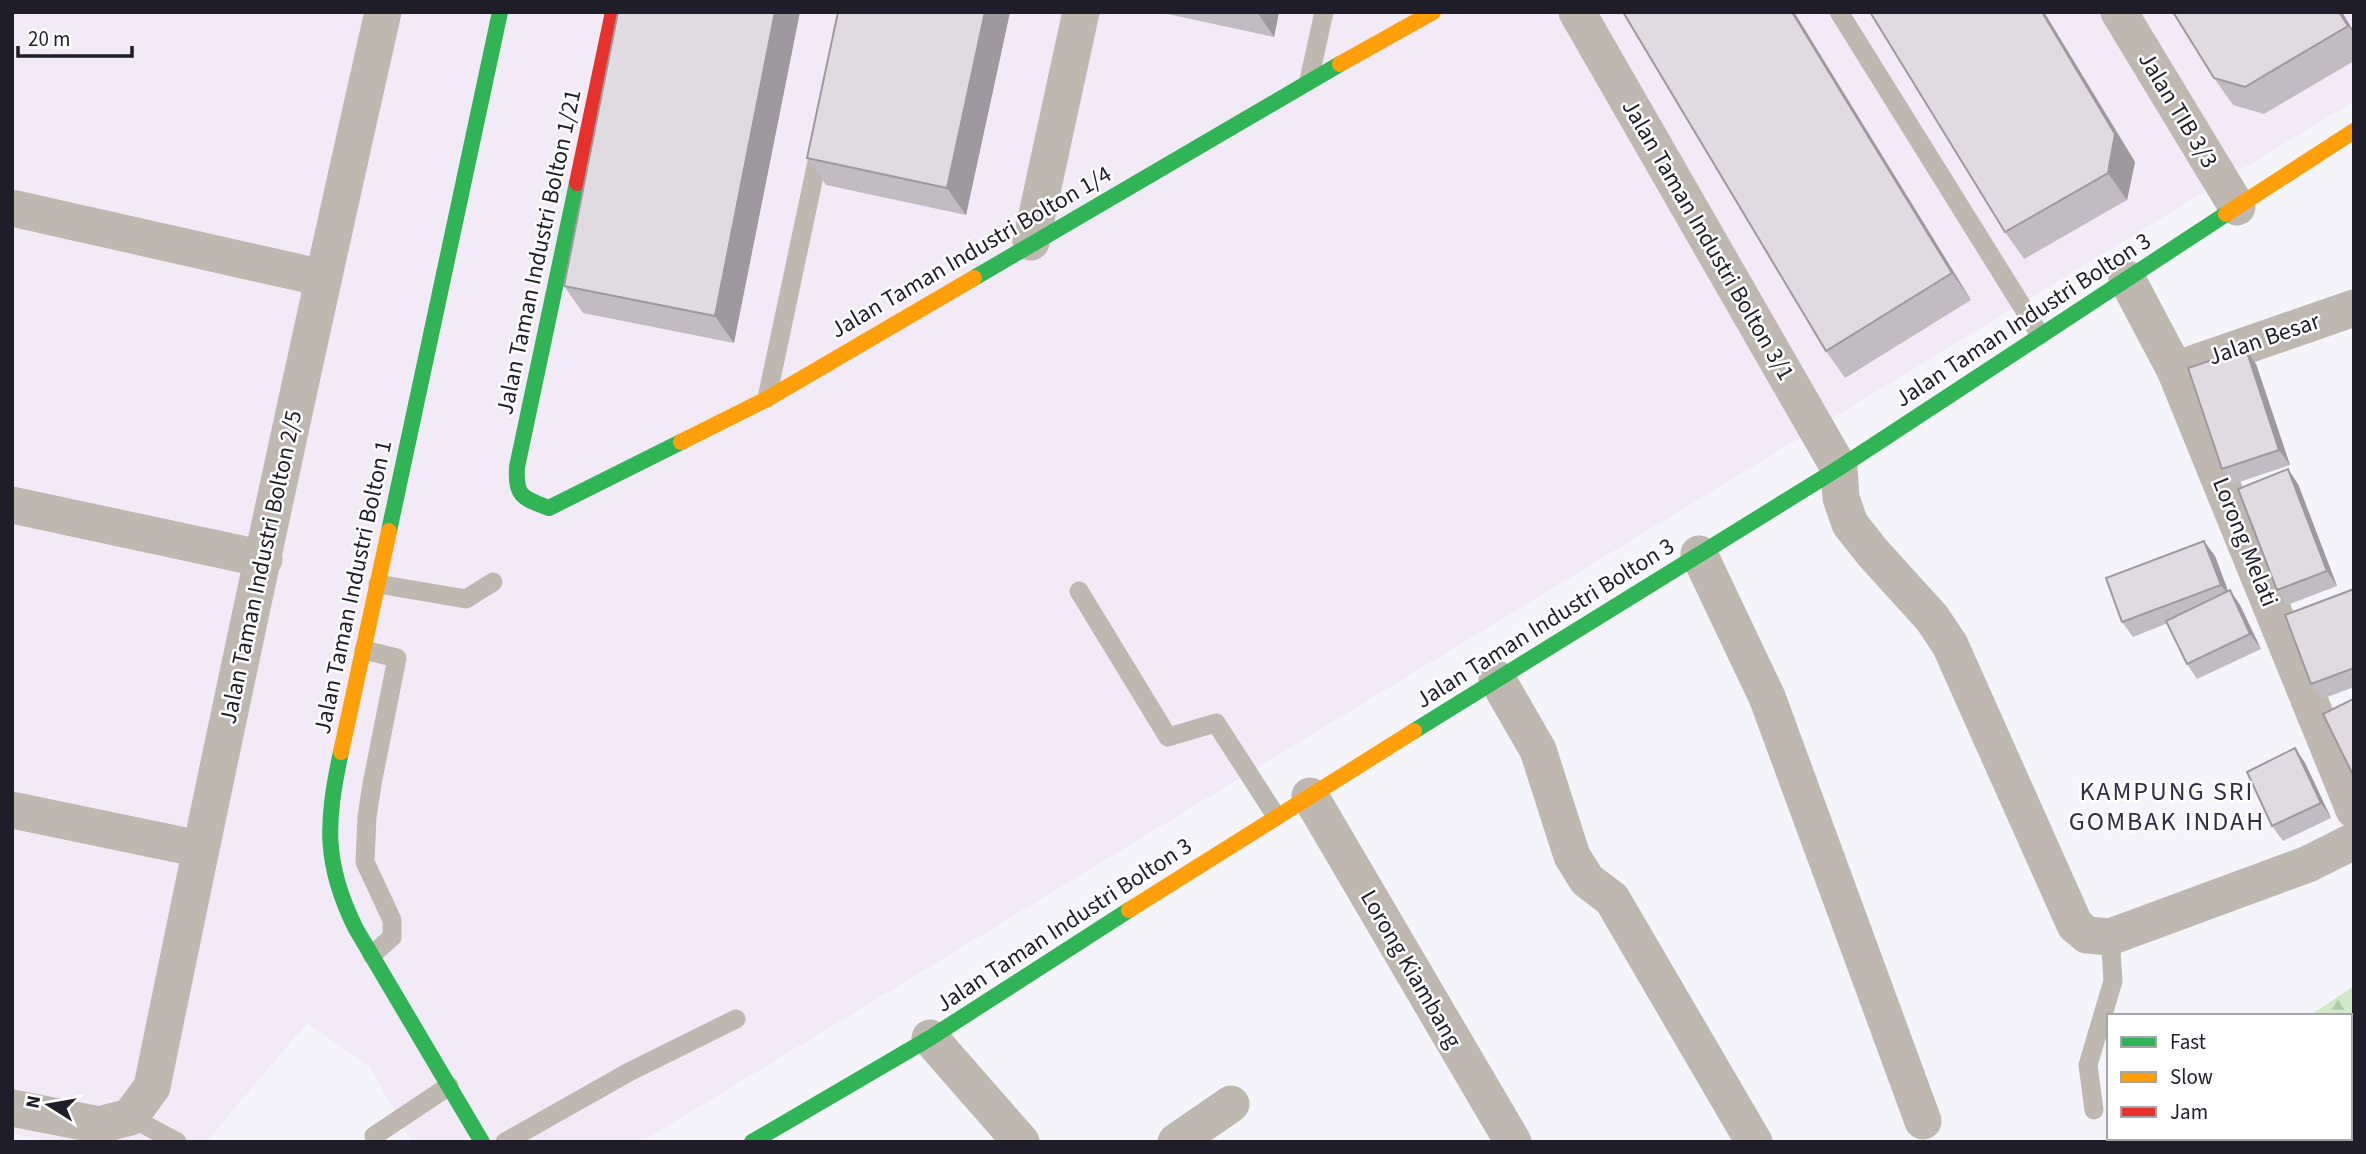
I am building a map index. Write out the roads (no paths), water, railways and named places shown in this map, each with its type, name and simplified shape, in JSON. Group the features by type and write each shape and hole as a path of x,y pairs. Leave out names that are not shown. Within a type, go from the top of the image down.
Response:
{"street":[{"name":"Jalan Taman Industri Bolton 2/5","path":"130,1117 152,1087 200,849 383,12"},
{"name":"Jalan Taman Industri Bolton 1","path":"481,1142 356,932 344,905 330,844 331,800 500,12"},
{"name":"Jalan Taman Industri Bolton 1/21","path":"526,499 516,485 517,467 613,12"},
{"path":"1031,242 1081,12"},
{"name":"Jalan Taman Industri Bolton 1/4","path":"526,499 549,508 766,399 1031,242 1433,12"},
{"name":"Jalan Taman Industri Bolton 3/1","path":"1577,12 1839,468"},
{"name":"Jalan TIB 3/3","path":"2119,12 2237,207"},
{"name":"Jalan Taman Industri Bolton 3","path":"752,1142 790,1132 930,1038 1276,816 1839,468 2354,131"},
{"path":"12,208 323,278"},
{"name":"Lorong Melati","path":"2127,279 2175,370 2354,810"},
{"name":"Jalan Besar","path":"2175,370 2354,308"},
{"path":"1839,468 1841,498 1850,524 1872,553 1932,618 1950,645 2075,925 2087,935 2110,937 2308,864 2354,841"},
{"path":"12,505 264,559"},
{"path":"1699,554 1767,696 1923,1121"},
{"path":"1497,679 1538,750 1572,856 1587,880 1612,899 1754,1142"},
{"name":"Lorong Kiambang","path":"1310,796 1513,1142"},
{"path":"12,810 200,849"},
{"path":"930,1038 1021,1142"},
{"path":"1176,1142 1231,1104"},
{"path":"12,1108 99,1125 130,1117"}],"lane":[{"path":"1309,81 1324,12"},
{"path":"1839,12 2040,335"},
{"path":"766,399 826,119"},
{"path":"377,584 466,599 494,582"},
{"path":"1079,591 1168,737 1216,723 1276,816"},
{"path":"363,650 397,658 366,817 365,862 392,920 392,937 372,955"},
{"path":"2094,1110 2088,1065 2113,981 2110,937"},
{"path":"505,1142 629,1072 737,1018"},
{"path":"374,1136 449,1086"},
{"path":"130,1117 177,1142"}],"district":[{"name":"KAMPUNG SRI GOMBAK INDAH","path":"2167,806"}]}
